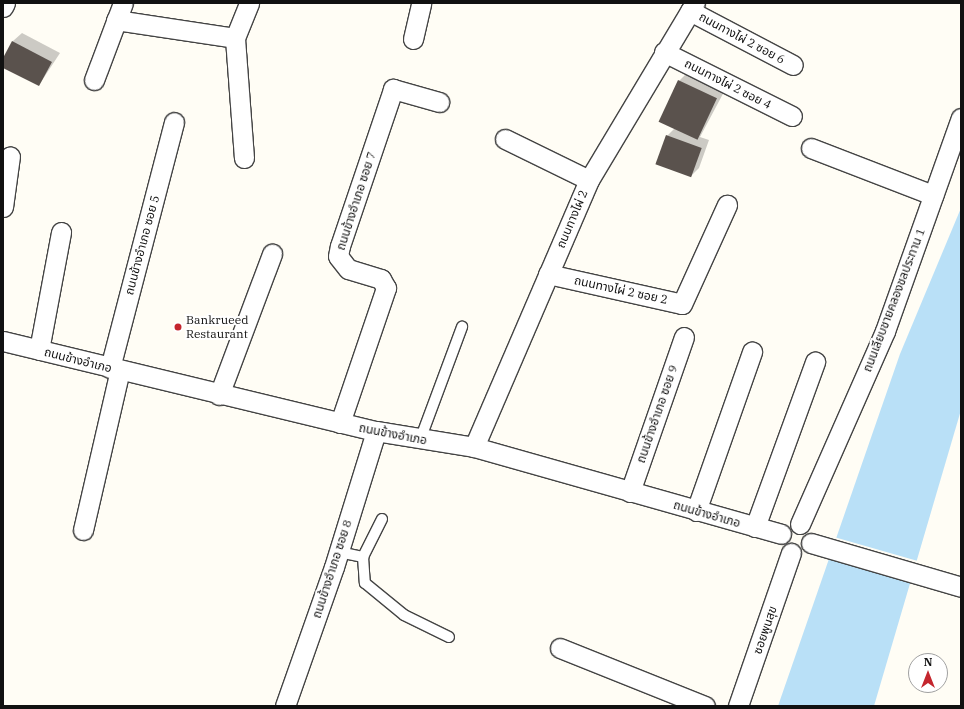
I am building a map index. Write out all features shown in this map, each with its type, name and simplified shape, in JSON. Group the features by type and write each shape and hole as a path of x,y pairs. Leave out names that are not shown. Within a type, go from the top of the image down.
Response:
{"street":[{"path":"3,7 4,3"},
{"path":"244,158 236,38 249,3"},
{"path":"413,39 421,3"},
{"name":"ถนนทางไผ่ 2","path":"474,447 589,180 692,7"},
{"name":"ถนนทางไผ่ 2 ซอย 6","path":"692,7 793,65"},
{"path":"94,80 120,11 236,38"},
{"name":"ถนนทางไผ่ 2 ซอย 4","path":"664,52 792,116"},
{"name":"ถนนข้างอำเภอ ซอย 7","path":"340,423 386,288 381,279 348,269 338,256 340,246 393,89 439,102"},
{"name":"ถนนเลียบชายคลองชลประทาน 1","path":"800,524 884,331 961,118"},
{"name":"ถนนข้างอำเภอ ซอย 5","path":"83,530 115,369 174,122"},
{"path":"505,139 589,180"},
{"path":"811,148 933,195"},
{"path":"3,207 10,156"},
{"name":"ถนนทางไผ่ 2 ซอย 2","path":"548,274 682,304 727,205"},
{"path":"39,350 61,232"},
{"path":"219,395 272,254"},
{"name":"ถนนข้างอำเภอ ซอย 9","path":"630,492 684,336"},
{"name":"ถนนข้างอำเภอ","path":"3,341 219,395 340,423 420,440 474,447 781,534"},
{"path":"696,511 752,352"},
{"path":"755,527 815,362"},
{"name":"ถนนข้างอำเภอ ซอย 8","path":"285,706 339,552 376,431"},
{"path":"816,544 803,552 791,553 782,546 781,534 788,525 800,524 809,531 816,544 961,587"},
{"name":"ซอยพูนสุข","path":"738,706 791,553"},
{"path":"560,648 705,706"}],"lane":[{"path":"420,440 462,327"},
{"path":"382,519 362,557 365,582 377,595 404,615 449,637"},
{"path":"339,552 362,557"}],"water":[{"path":"961,208 961,410 874,706 778,706 900,354"}],"pier":[{"path":"834,537 920,562 913,584 828,559"}],"building":[{"path":"12,41 52,62 39,86 3,68 3,58"},
{"path":"678,80 717,98 698,140 659,122"},
{"path":"666,135 702,148 691,177 655,164"}],"place":[{"name":"Bankrueed Restaurant","path":"178,327"}]}
